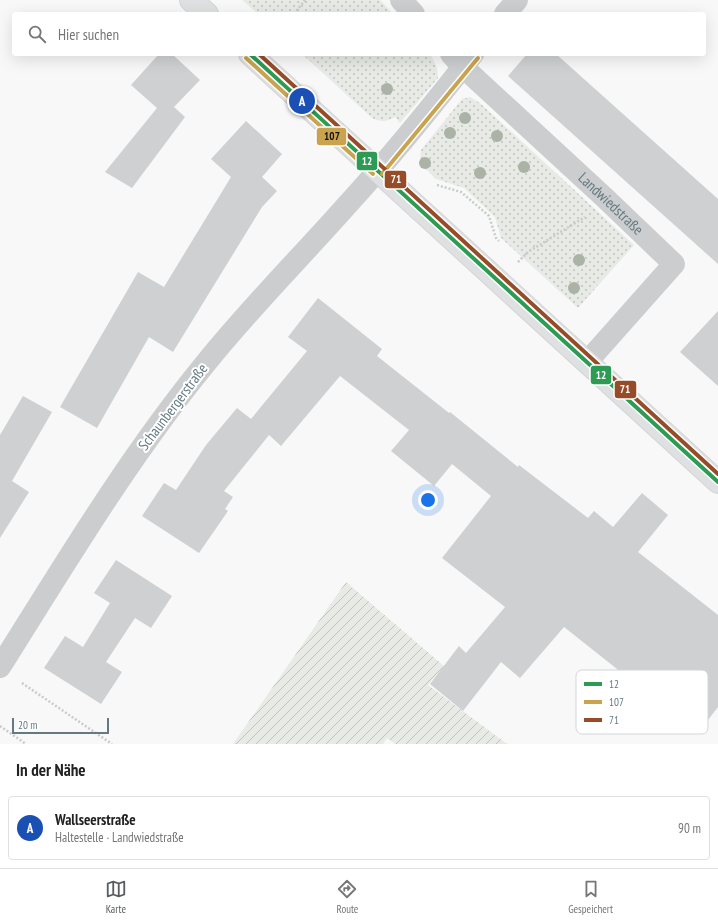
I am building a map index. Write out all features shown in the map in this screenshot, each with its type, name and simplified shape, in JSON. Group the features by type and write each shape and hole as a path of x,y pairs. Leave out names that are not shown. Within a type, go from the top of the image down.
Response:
{"main road":[{"path":"191,0 205,12"},
{"path":"252,56 718,482"}],"street":[{"path":"401,0 412,12"},
{"path":"507,12 517,0"},
{"name":"Schaunbergerstraße","path":"0,667 113,488 164,415 205,363 239,324 350,203 462,58"},
{"name":"Landwiedstraße","path":"462,58 674,264 586,362"}],"path":[{"path":"296,12 305,0"},
{"path":"433,184 461,192 489,216 496,238 501,243"},
{"path":"513,258 518,262 528,252 585,217"},
{"path":"20,682 112,744"},
{"path":"0,726 26,744"}],"shaded area":[{"path":"242,0 380,0 391,12 256,12"},
{"path":"304,56 431,56 436,65 438,78 400,123 395,117 386,121 372,118"},
{"path":"470,97 480,103 634,245 578,308 501,238 495,217 464,188 436,179 420,163 421,150 462,99"},
{"path":"346,582 444,666 428,685 507,744 395,744 387,738 383,744 233,744"}],"building":[{"path":"157,56 174,56 200,80 174,107 185,117 132,188 105,172 157,108 131,85"},
{"path":"525,56 558,56 718,199 718,264 508,76"},
{"path":"246,121 282,154 262,177 277,191 262,207 173,352 149,337 97,428 60,407 138,272 164,287 231,177 211,159"},
{"path":"318,298 382,349 377,356 518,467 519,465 588,518 594,511 613,527 642,493 668,515 638,552 718,615 718,707 708,720 708,670 618,670 564,627 520,678 501,662 463,711 430,684 459,646 466,653 505,607 442,558 491,496 452,464 434,486 391,451 409,430 340,376 281,446 269,435 224,491 233,497 225,509 228,511 199,553 142,516 164,483 176,490 206,445 237,408 251,419 307,351 288,337"},
{"path":"718,311 718,386 680,352"},
{"path":"23,396 52,412 12,481 29,492 0,538 0,435"},
{"path":"116,560 172,596 151,628 135,618 106,662 122,672 101,704 44,668 65,636 83,647 110,603 94,593"}],"transit line":[{"name":"12","path":"252,56 718,482"},
{"name":"71","path":"261,56 718,474"},
{"name":"107","path":"246,58 373,174"},
{"name":"107","path":"382,174 478,58"}],"place":[{"name":"Wallseerstraße","path":"302,101"}]}
